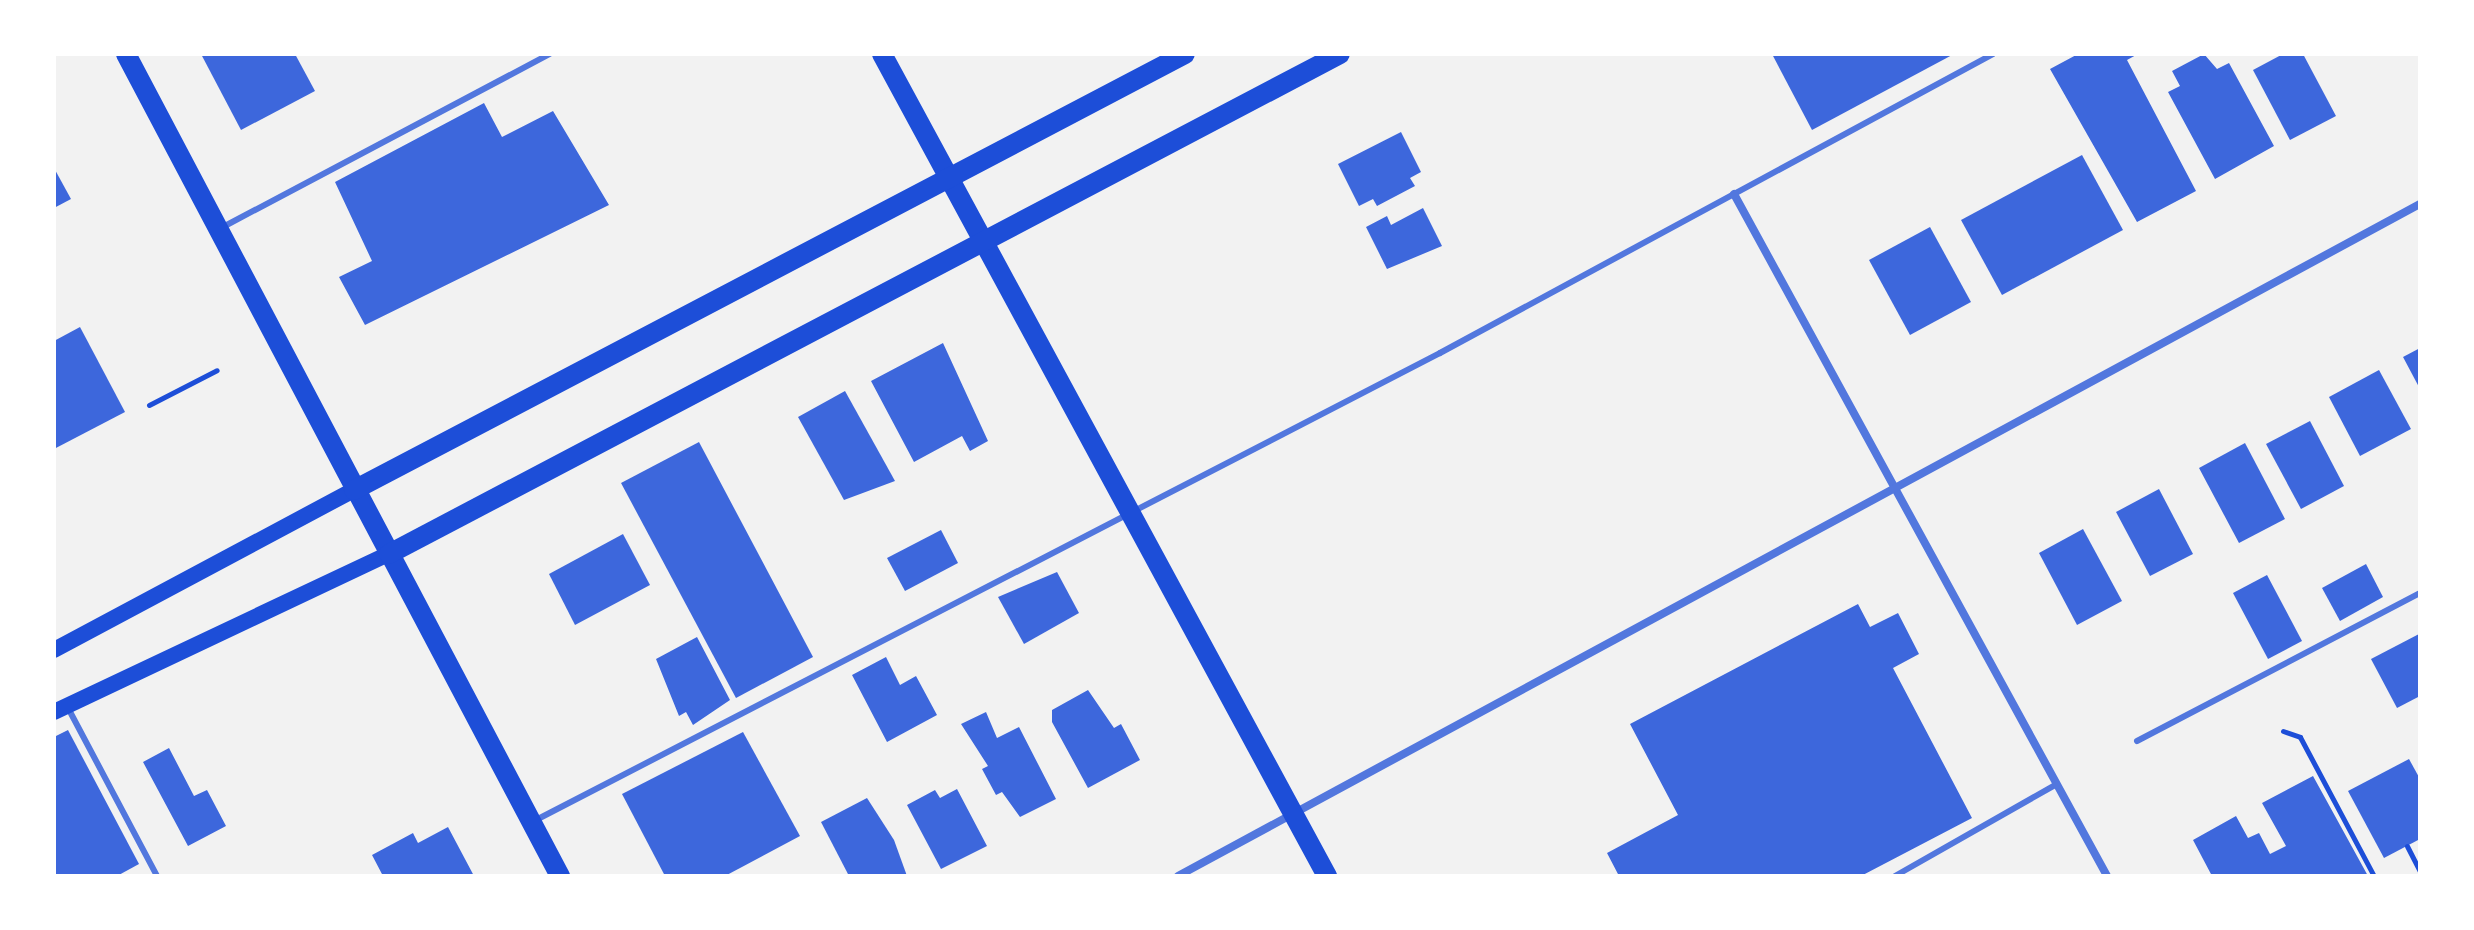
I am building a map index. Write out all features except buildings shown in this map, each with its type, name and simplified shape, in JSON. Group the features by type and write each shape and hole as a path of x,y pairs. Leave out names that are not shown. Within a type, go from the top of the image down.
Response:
{"main road":[{"path":"126,54 560,876"},
{"path":"882,54 982,247 1327,876"},
{"path":"54,650 1185,54"},
{"path":"60,709 389,554 982,247 1340,54"}],"street":[{"path":"1734,194 2107,876"},
{"path":"1178,876 2420,204"}],"lane":[{"path":"218,229 550,54"},
{"path":"531,822 1128,513 1993,54"},
{"path":"2137,741 2420,593"},
{"path":"60,709 157,876"},
{"path":"1895,876 2057,784"}],"path":[{"path":"149,405 217,370"},
{"path":"2283,731 2300,737 2374,876"},
{"path":"2407,846 2420,871"}]}
